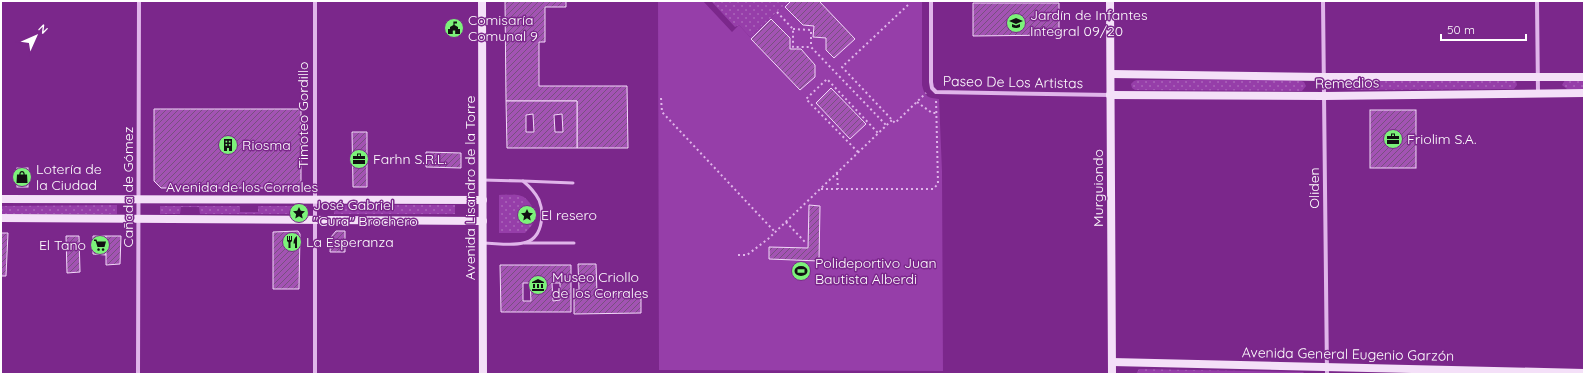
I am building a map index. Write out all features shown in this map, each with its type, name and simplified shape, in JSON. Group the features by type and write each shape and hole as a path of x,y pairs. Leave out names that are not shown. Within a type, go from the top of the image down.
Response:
{"street":[{"name":"Cañada de Gómez","path":"138,374 139,1"},
{"name":"Timoteo Gordillo","path":"315,1 315,374"},
{"name":"Avenida Lisandro de la Torre","path":"482,1 483,374"},
{"name":"Paseo De Los Artistas","path":"931,1 932,88 936,92 1110,95"},
{"name":"Murguiondo","path":"1110,1 1112,374"},
{"name":"Oliden","path":"1323,1 1326,370"},
{"path":"1537,1 1538,93"},
{"name":"Remedios","path":"1111,74 1323,77 1584,77"},
{"name":"Remedios","path":"1110,95 1324,96 1584,93"},
{"name":"Avenida de los Corrales","path":"1,199 483,200"},
{"path":"1,218 483,221"},
{"name":"Avenida General Eugenio Garzón","path":"1112,362 1326,370 1584,373"}],"lane":[{"path":"483,180 573,183"},
{"path":"523,181 535,194 539,201 541,212 541,223 538,234 532,240 523,244"},
{"path":"483,243 574,243"}],"path":[{"path":"908,5 842,67 895,123 932,88"},
{"path":"777,12 794,29 811,30 811,47 886,126"},
{"path":"794,29 793,47 811,47"},
{"path":"858,152 806,99 827,79 878,133"},
{"path":"821,189 933,189 938,184 936,92"},
{"path":"661,98 662,112 776,232"},
{"path":"917,102 932,113 936,113"},
{"path":"738,255 747,255 776,232 892,120"},
{"path":"837,173 838,189"},
{"path":"786,222 805,242"}],"shaded area":[{"name":"Polideportivo Juan Bautista Alberdi","path":"658,1 703,1 732,32 739,25 750,37 789,1 922,1 922,85 924,92 928,96 939,99 942,171 943,371 659,370"},
{"path":"711,1 789,1 750,37 739,25 735,27"},
{"path":"1584,79 1584,89 1567,89 1562,85 1565,80"},
{"path":"1137,80 1299,80 1304,82 1306,86 1302,91 1135,90 1132,88 1131,84"},
{"path":"1347,81 1516,81 1517,85 1514,89 1348,90 1344,85"},
{"path":"499,195 522,196 532,206 536,213 532,225 525,233 499,233"},
{"path":"117,205 117,214 1,214 1,206"},
{"path":"334,205 455,205 455,214 334,214"},
{"path":"160,206 240,206 240,212 258,212 258,206 294,206 294,214 200,214 199,207 181,207 180,214 160,214"},
{"path":"1139,369 1303,372 1305,374 1136,374"}],"building":[{"path":"505,1 566,1 566,7 545,7 545,42 539,42 539,86 627,86 628,148 577,148 577,101 506,101"},
{"path":"791,1 819,1 855,39 834,58 826,50 826,38 813,37 814,26 803,25 785,7"},
{"path":"973,3 1059,3 1059,35 973,36"},
{"path":"771,19 790,38 790,49 801,49 815,65 815,77 800,90 751,39"},
{"path":"831,88 866,124 850,139 816,103"},
{"path":"506,101 577,101 577,148 507,148","holes":["533,114 534,132 526,132 526,115","562,114 563,132 555,132 554,115"]},
{"name":"Riosma","path":"154,109 301,109 301,185 298,188 161,188 154,181"},
{"name":"Friolim S.A.","path":"1370,110 1416,110 1416,168 1370,168"},
{"name":"Farhn S.R.L.","path":"352,132 367,132 367,187 353,187"},
{"path":"426,152 461,153 461,168 426,167"},
{"name":"Lotería de la Ciudad","path":"17,168 28,168 28,187 17,187"},
{"path":"809,205 820,206 819,261 769,259 769,247 808,248"},
{"path":"298,231 300,234 299,289 273,289 273,232"},
{"path":"336,231 345,231 345,252 330,252 331,237"},
{"path":"1,233 8,233 6,276 1,276"},
{"path":"66,236 79,236 80,272 67,273"},
{"name":"El Tano","path":"93,236 106,236 106,255 93,254"},
{"path":"106,236 121,236 120,264 106,265"},
{"path":"578,264 596,264 597,294 641,293 641,313 574,314 574,290 579,290"},
{"path":"500,265 571,265 571,312 501,312","holes":["523,283 530,283 531,301 523,301","552,283 560,283 560,300 553,301"]}],"place":[{"name":"Jardín de Infantes Integral 09/20","path":"1016,23"},
{"name":"Comisaría Comunal 9","path":"454,28"},
{"name":"Friolim S.A.","path":"1393,139"},
{"name":"Riosma","path":"228,145"},
{"name":"Farhn S.R.L.","path":"359,159"},
{"name":"Lotería de la Ciudad","path":"22,177"},
{"name":"José Gabriel \"Cura\" Brochero","path":"299,213"},
{"name":"El resero","path":"527,215"},
{"name":"La Esperanza","path":"292,242"},
{"name":"El Tano","path":"100,245"},
{"name":"Polideportivo Juan Bautista Alberdi","path":"801,271"},
{"name":"Museo Criollo de los Corrales","path":"538,285"}]}
